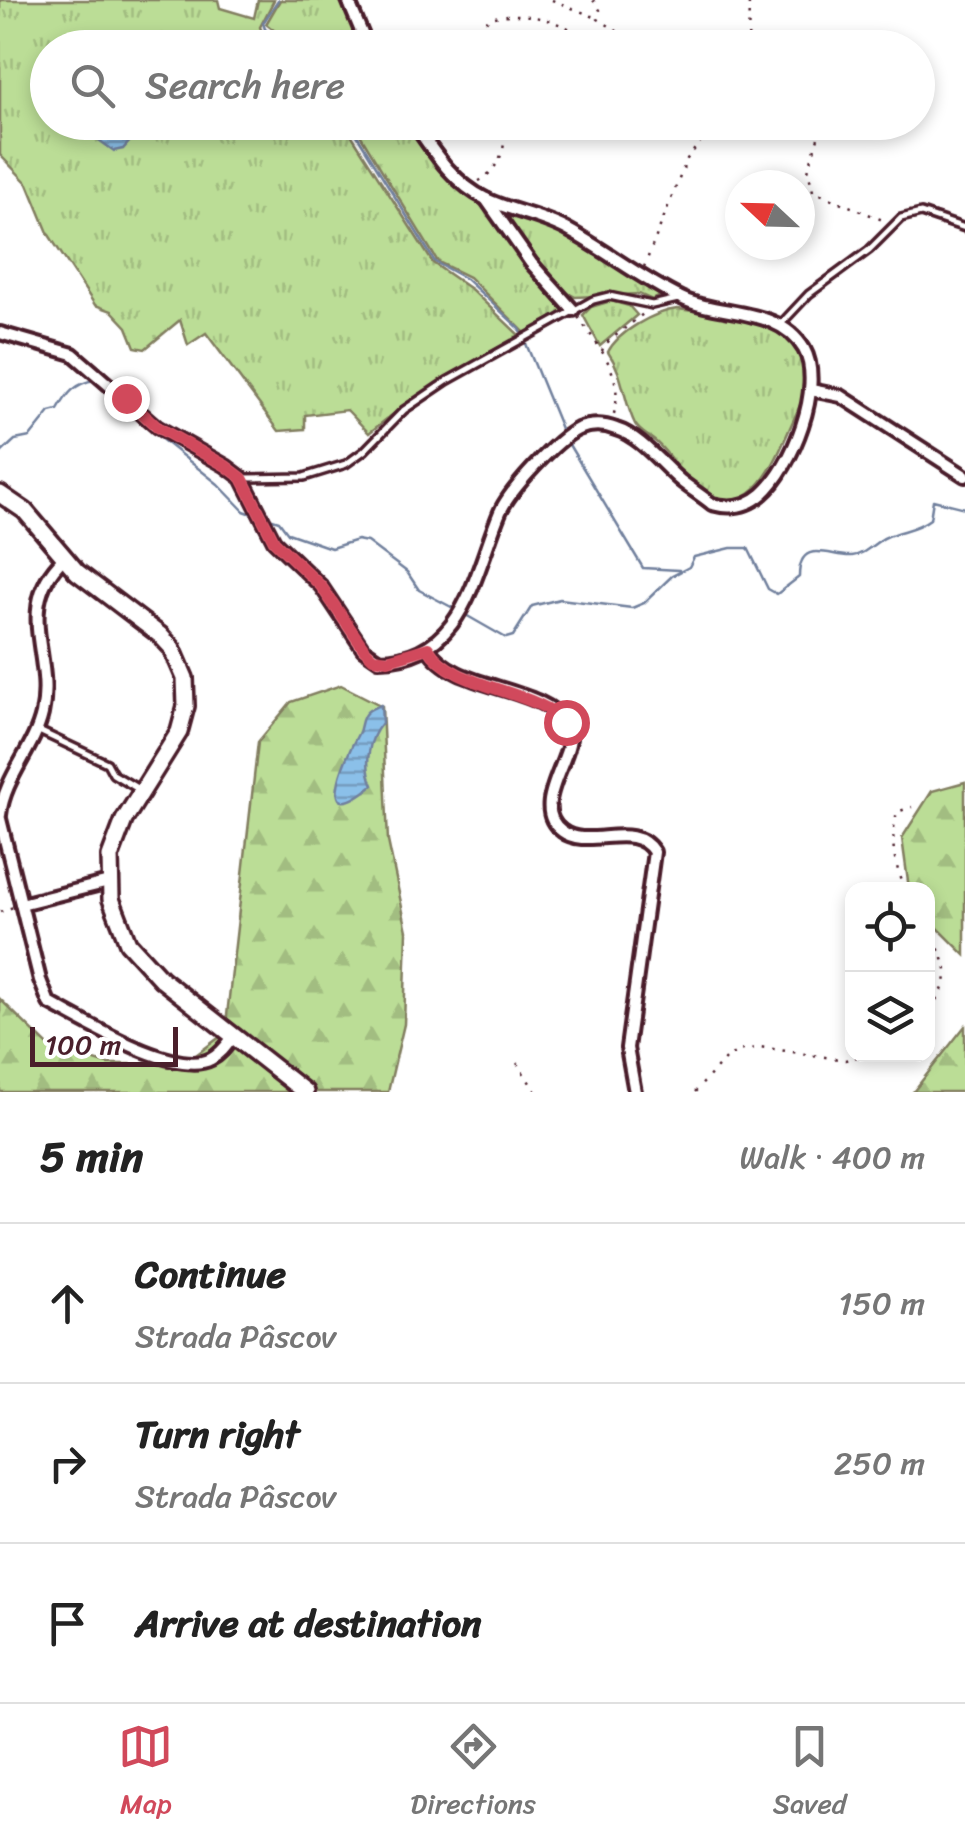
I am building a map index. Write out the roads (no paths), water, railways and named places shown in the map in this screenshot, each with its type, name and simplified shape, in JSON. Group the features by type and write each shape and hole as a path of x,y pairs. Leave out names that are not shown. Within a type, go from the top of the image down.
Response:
{"main road":[{"path":"0,494 25,511 64,558 96,588 160,635 172,648 186,678 186,706 179,732 113,845 108,882 115,913 136,955 305,1092"}],"street":[{"path":"348,0 360,30"},
{"path":"0,332 73,354 157,427 242,478 274,541 321,586 373,658 388,660 428,648 450,628 488,553 501,510 518,486 575,430 594,424 619,429 712,504 739,506 762,494 781,466 810,406 810,362 802,346 768,320 681,298 556,223 485,198 447,169 426,140"},
{"path":"485,198 530,262 573,310"},
{"path":"811,390 840,396 965,476"},
{"path":"64,558 46,578 38,598 43,708 37,729 4,796 0,817 49,1002 133,1048 194,1063 209,1060 233,1037"},
{"path":"428,648 444,666 544,706 566,722 570,742 550,806 561,831 574,836 620,835 650,844 654,852 627,1048 634,1092"},
{"path":"21,904 108,882"}],"lane":[{"path":"779,326 810,294 869,250 901,218 920,213 965,228"},
{"path":"242,478 304,477 346,464 404,410 573,310 609,296 652,305 681,298"},
{"path":"37,729 108,763 113,774 142,790"}],"water":[{"path":"99,140 131,140 123,149 114,151"},
{"path":"381,705 382,723 369,753 373,785 343,801 338,797 338,787 346,759 365,714"}],"waterway":[{"path":"266,30 263,23 278,0"},
{"path":"360,140 435,262 466,279 520,329 564,436"},
{"path":"0,454 15,440 30,437 50,412 58,410 68,394 82,384 95,380 114,396"},
{"path":"120,401 244,511 258,516"},
{"path":"568,443 643,568 679,570"},
{"path":"464,614 506,638 513,636 532,606 560,599 632,608 689,567 694,557 731,548 748,548 768,589 777,594 799,577 800,564 810,553 862,553 886,537 930,519 933,500 965,508"},
{"path":"266,517 279,521 288,533 331,548 357,540 367,542 407,572 419,590 457,610"}]}
